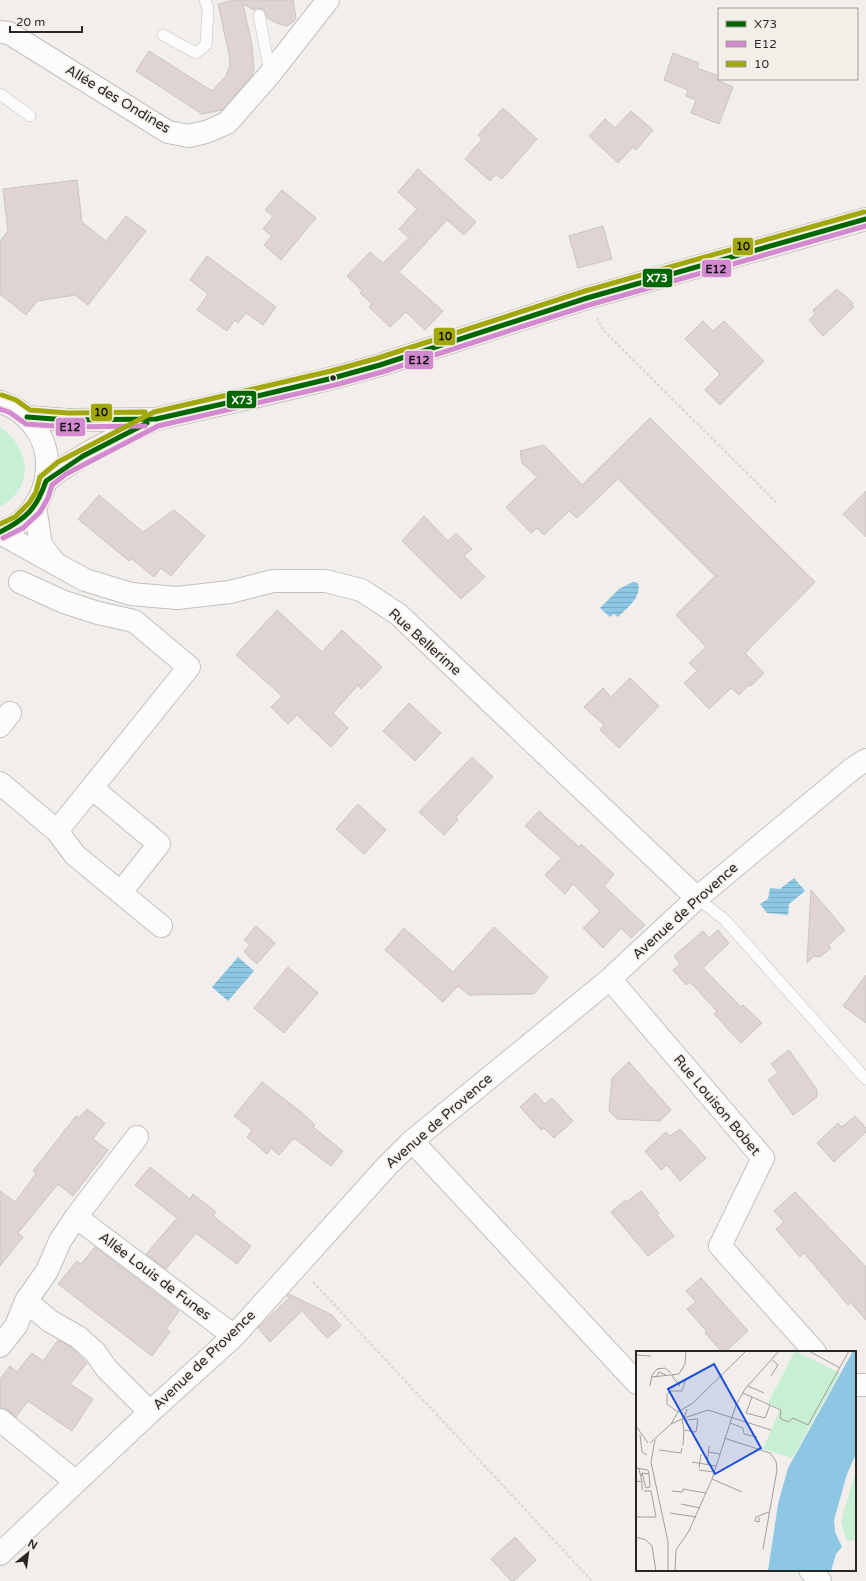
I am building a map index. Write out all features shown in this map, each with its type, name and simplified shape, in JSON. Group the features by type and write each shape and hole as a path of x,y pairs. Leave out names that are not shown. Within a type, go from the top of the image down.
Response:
{"street":[{"name":"Allée des Ondines","path":"0,32 9,33 168,132 189,136 206,132 227,123 270,74 328,0"},
{"path":"27,417 68,420 156,419 249,398 367,369 587,298 866,220"},
{"path":"0,402 12,406 27,417 38,431 45,446 48,464 46,481 42,495 34,507 19,523 0,533"},
{"path":"46,481 62,468 156,419"},
{"name":"Rue Bellerime","path":"34,507 41,544 56,564"},
{"name":"Rue Bellerime","path":"0,533 85,580 131,594 176,598 230,592 272,581 326,581 361,590 398,614 697,898"},
{"path":"20,582 64,602 98,613 134,621 189,668 58,831"},
{"name":"Avenue de Provence","path":"4,1552 150,1412 234,1336 386,1167 412,1141 610,979 697,898 852,769 866,760"},
{"path":"0,783 58,831 75,855 161,926"},
{"path":"92,788 159,844 121,892"},
{"name":"Rue Louison Bobet","path":"610,979 763,1158 720,1246 814,1351"},
{"path":"0,1346 16,1326 26,1301 47,1271 60,1241 76,1217 137,1137"},
{"path":"412,1141 636,1382"},
{"name":"Allée Louis de Funes","path":"76,1217 234,1336"},
{"path":"26,1301 50,1321 78,1337 95,1352 106,1368 150,1412"},
{"path":"0,1420 76,1482"},
{"path":"811,1571 820,1581"}],"lane":[{"path":"163,34 196,53 206,45 208,9 205,0"},
{"path":"259,15 270,74"},
{"path":"0,94 30,116"},
{"path":"697,898 725,920 866,1079"}],"path":[{"path":"587,298 603,330 776,503"},
{"path":"298,1266 592,1581"}],"green space":[{"path":"0,427 18,446 23,457 25,468 24,479 19,489 11,499 0,507"}],"water":[{"path":"633,582 638,583 639,588 636,598 618,617 614,614 610,617 600,608 619,589"},
{"path":"794,878 805,891 789,904 788,915 767,913 760,904 768,899 770,888 780,889"},
{"path":"238,957 254,971 228,1001 212,987"}],"building":[{"path":"234,0 293,0 296,18 293,22 286,26 267,18 265,11 262,9 257,8 254,10 243,4 252,45 254,69 252,76 222,110 202,114 136,71 149,51 212,91 226,76 230,65 218,4"},
{"path":"673,53 699,63 697,68 718,76 719,81 733,87 719,124 691,113 696,100 686,96 688,90 664,80"},
{"path":"503,108 537,139 502,179 496,174 490,181 465,159 482,139 478,135"},
{"path":"631,111 653,130 636,150 633,147 618,163 589,136 605,119 615,128"},
{"path":"418,169 476,222 464,235 447,220 399,272 443,311 425,330 406,312 390,327 369,307 372,304 360,293 362,291 347,276 370,252 383,263 409,238 399,229 417,209 398,192"},
{"path":"77,180 82,222 106,241 126,216 146,231 88,305 75,295 37,301 26,315 0,294 0,241 8,231 3,189"},
{"path":"282,190 316,218 281,260 264,245 272,236 263,229 273,216 265,210"},
{"path":"603,226 612,259 578,268 569,236"},
{"path":"207,256 276,307 263,325 246,313 238,323 235,320 227,331 197,310 208,294 190,280"},
{"path":"837,289 853,303 851,305 854,307 823,336 809,320 815,314 813,310"},
{"path":"703,321 713,331 724,321 764,361 720,405 705,390 720,374 685,339"},
{"path":"650,418 815,582 745,653 764,673 739,695 731,688 709,709 684,683 697,671 689,663 706,647 676,615 715,576 618,479 577,518 569,511 544,535 537,528 531,533 506,507 537,477 522,463 520,451 544,445 582,485"},
{"path":"866,491 866,537 843,514"},
{"path":"99,495 143,532 174,510 205,536 171,576 161,568 154,577 132,559 129,561 78,519"},
{"path":"424,516 448,541 456,533 472,549 464,556 485,577 461,599 402,541"},
{"path":"277,610 322,652 342,630 382,667 361,689 358,685 333,713 348,728 331,747 297,715 288,724 271,707 282,696 236,655"},
{"path":"630,678 659,706 619,748 600,730 604,725 584,707 603,688 611,697"},
{"path":"409,703 441,733 415,761 383,731"},
{"path":"472,757 493,777 456,817 458,820 444,835 419,812"},
{"path":"358,804 386,830 364,854 336,829"},
{"path":"539,811 579,847 581,844 614,874 604,886 645,925 631,938 621,928 603,948 583,928 600,911 573,884 565,894 545,875 561,858 525,826"},
{"path":"811,890 845,930 828,945 831,948 820,957 814,956 807,963"},
{"path":"256,926 275,943 257,964 244,952 250,945 244,940"},
{"path":"494,927 548,977 534,994 469,995 458,986 443,1002 385,950 404,928 453,972"},
{"path":"718,930 729,943 703,968 741,1007 743,1005 762,1023 741,1043 714,1014 717,1011 690,982 686,985 673,970 680,964 674,956 703,931 709,938"},
{"path":"288,967 318,993 284,1033 254,1008"},
{"path":"866,975 866,1023 843,1006"},
{"path":"789,1050 817,1090 817,1097 793,1115 768,1080 778,1073 771,1064"},
{"path":"629,1062 671,1110 660,1121 617,1119 609,1111 612,1078"},
{"path":"262,1082 301,1112 315,1125 313,1127 343,1151 331,1166 294,1138 279,1155 271,1148 267,1154 247,1137 252,1130 234,1116"},
{"path":"535,1093 545,1104 552,1098 573,1121 554,1138 544,1128 541,1130 520,1107"},
{"path":"87,1109 105,1123 93,1139 108,1150 73,1196 58,1184 18,1233 23,1237 0,1266 0,1191 15,1202 36,1174 33,1171 76,1116 79,1118"},
{"path":"855,1116 866,1128 866,1132 834,1162 817,1143 838,1123 842,1127"},
{"path":"680,1129 706,1158 680,1181 667,1165 661,1170 645,1151 666,1132 670,1136"},
{"path":"150,1167 190,1199 193,1194 216,1212 213,1216 251,1246 237,1264 196,1233 166,1269 146,1254 177,1218 135,1185"},
{"path":"641,1191 659,1213 657,1215 674,1236 648,1256 611,1212 625,1200 627,1202"},
{"path":"795,1192 866,1267 866,1320 851,1303 848,1305 804,1253 800,1257 776,1229 784,1222 774,1211"},
{"path":"95,1247 179,1311 166,1329 170,1332 152,1356 58,1284 77,1261 81,1264"},
{"path":"701,1278 748,1331 726,1351 721,1351 687,1309 696,1302 686,1291"},
{"path":"289,1294 332,1315 341,1326 327,1338 302,1311 270,1342 258,1328 289,1298 287,1296"},
{"path":"58,1340 71,1347 87,1363 70,1384 93,1399 72,1431 28,1401 16,1417 8,1410 0,1408 0,1379 10,1366 17,1372 32,1353 43,1361"},
{"path":"515,1537 536,1560 514,1581 511,1581 491,1559"}],"transit line":[{"name":"10","path":"0,524 15,517 29,503 36,492 40,477 58,462 154,412 331,371 378,358 585,291 864,212"},
{"name":"X73","path":"27,417 68,420 156,419 249,398 380,365 587,298 866,219"},
{"name":"E12","path":"3,538 23,528 40,512 48,498 52,485 66,474 158,426 335,385 382,372 589,305 866,226"},
{"name":"10","path":"2,395 16,400 30,410 68,413 145,412"},
{"name":"E12","path":"0,409 9,412 26,424 68,427 145,426"},
{"name":"X73","path":"46,481 83,456 147,423"},
{"name":"X73","path":"0,532 17,522 29,512 39,499 46,481"}]}
